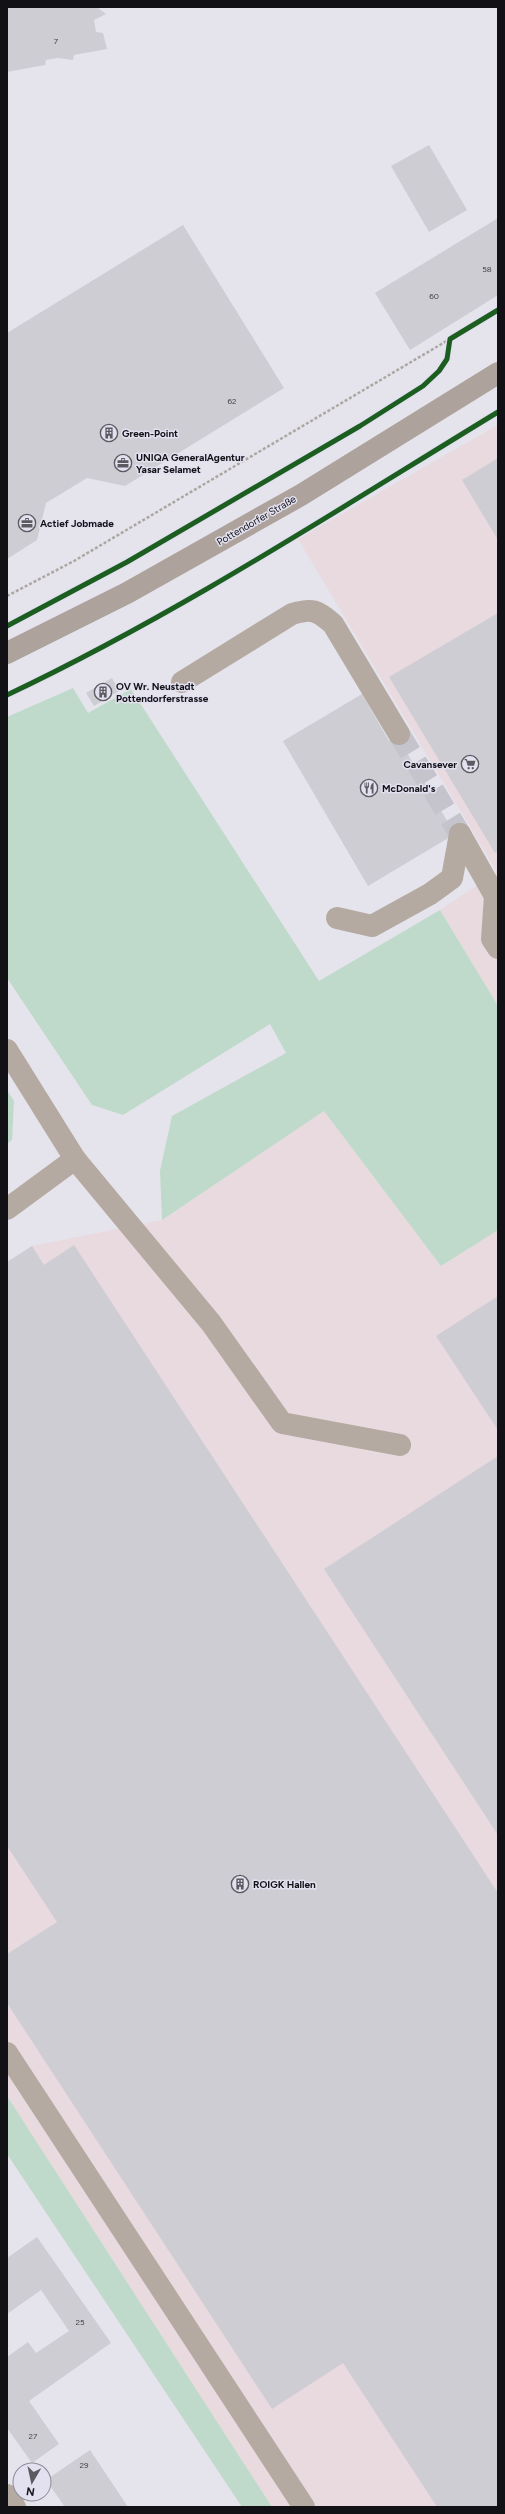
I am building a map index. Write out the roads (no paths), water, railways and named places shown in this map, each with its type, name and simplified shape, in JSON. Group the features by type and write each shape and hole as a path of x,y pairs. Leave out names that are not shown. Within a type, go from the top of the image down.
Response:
{"main road":[{"name":"Pottendorfer Straße","path":"7,653 127,593 294,499 375,451 498,373"}],"street":[{"path":"182,682 292,614 308,609 322,614 333,624 399,734"},
{"path":"337,918 372,926 430,894 452,878 460,834 497,895 492,939 498,948"},
{"path":"7,1050 75,1159 210,1323 282,1423 400,1445"},
{"path":"7,1209 75,1159"},
{"path":"7,2053 304,2507"},
{"path":"7,2495 15,2507"}],"tunnel":[{"path":"399,734 460,834"}],"place":[{"name":"Green-Point","path":"109,433"},
{"name":"UNIQA GeneralAgentur Yasar Selamet","path":"123,463"},
{"name":"Actief Jobmade","path":"27,523"},
{"name":"OV Wr. Neustadt Pottendorferstrasse","path":"103,692"},
{"name":"Cavansever","path":"470,764"},
{"name":"McDonald's","path":"369,788"},
{"name":"ROIGK Hallen","path":"240,1884"}]}
